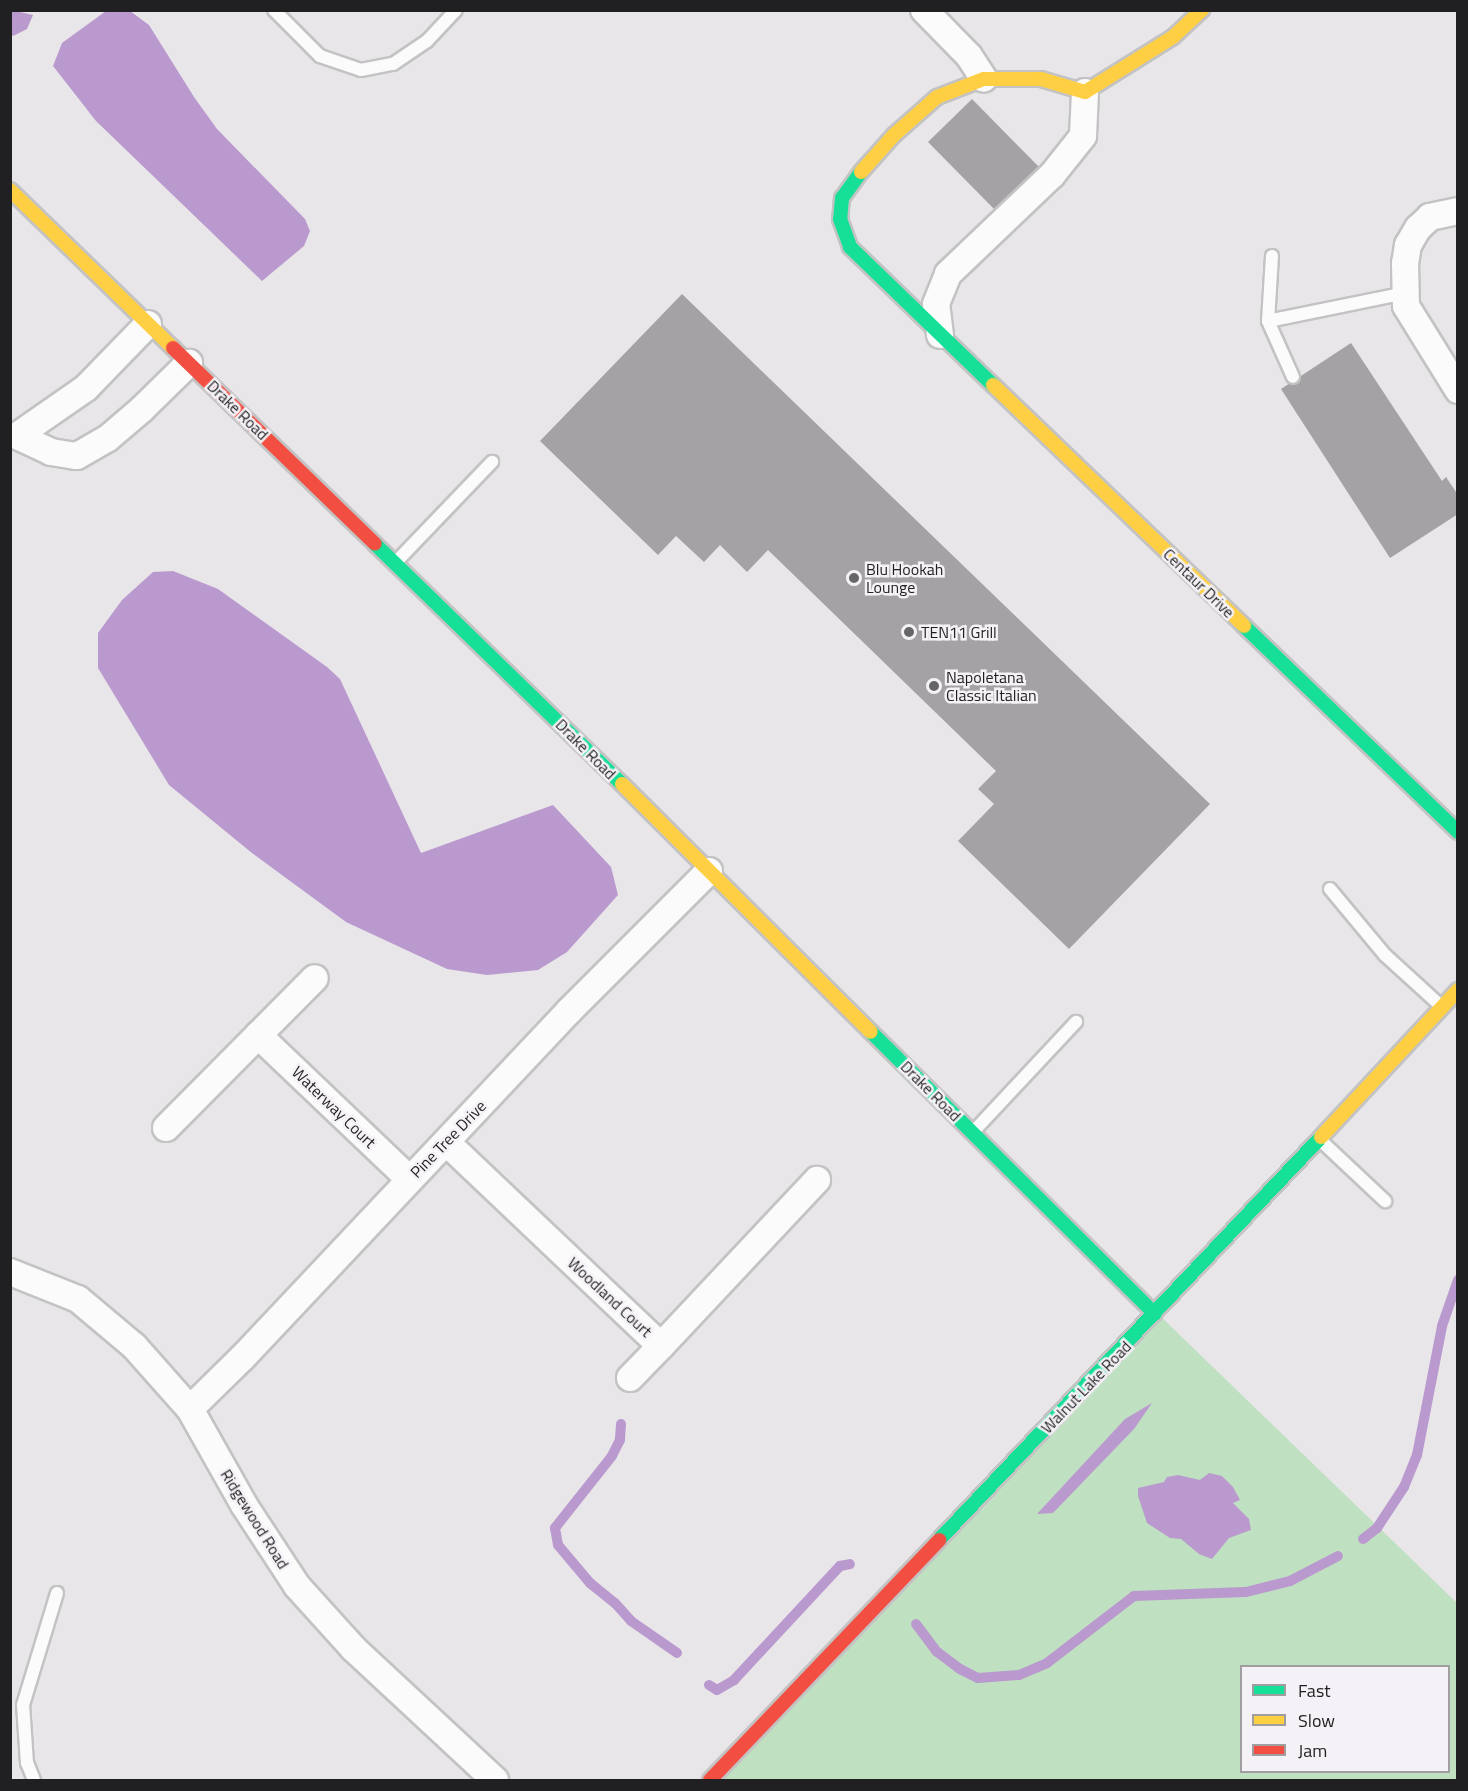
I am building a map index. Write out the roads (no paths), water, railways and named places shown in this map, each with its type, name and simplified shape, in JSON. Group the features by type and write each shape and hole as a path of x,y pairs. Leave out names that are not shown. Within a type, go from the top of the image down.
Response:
{"street":[{"path":"924,10 969,56 984,79 1041,79 1085,92 1173,37 1202,10"},
{"name":"Centaur Drive","path":"984,79 937,97 894,135 858,175 842,198 840,219 850,247 1458,832"},
{"path":"940,335 936,304 948,273 1052,175 1083,136 1085,92"},
{"name":"Drake Road","path":"10,190 709,871 1155,1314"},
{"path":"1458,211 1430,217 1418,228 1408,245 1405,263 1406,306 1458,390"},
{"path":"14,436 86,388 148,324"},
{"path":"14,436 51,452 77,456 107,439 189,363"},
{"name":"Pine Tree Drive","path":"190,1409 243,1357 568,1011 709,871"},
{"path":"165,1128 315,978"},
{"name":"Walnut Lake Road","path":"710,1780 1155,1314 1458,990"},
{"name":"Waterway Court","path":"258,1035 409,1179"},
{"name":"Woodland Court","path":"446,1142 661,1346 817,1180"},
{"name":"Ridgewood Road","path":"10,1272 78,1299 135,1346 190,1409 244,1505 297,1586 353,1648 495,1780"},
{"path":"630,1378 661,1346"}],"lane":[{"path":"274,10 320,56 361,70 393,64 427,41 456,10"},
{"path":"1272,256 1268,321 1293,377"},
{"path":"1268,321 1406,293"},
{"path":"395,563 492,462"},
{"path":"1330,889 1385,955 1442,1008"},
{"path":"972,1132 1076,1022"},
{"path":"1318,1139 1384,1201"},
{"path":"34,1780 27,1763 23,1705 57,1593"}],"waterway":[{"path":"1363,1539 1377,1528 1404,1487 1417,1455 1442,1326 1458,1280"},
{"path":"621,1424 620,1440 612,1456 555,1528 558,1545 590,1583 615,1603 631,1621 677,1653"},
{"path":"916,1624 936,1651 960,1669 978,1678 1019,1675 1047,1663 1134,1596 1246,1592 1290,1581 1338,1556"},
{"path":"709,1685 717,1690 734,1680 840,1566 850,1564"}],"place":[{"name":"Blu Hookah Lounge","path":"854,578"},
{"name":"TEN11 Grill","path":"909,632"},
{"name":"Napoletana Classic Italian","path":"934,686"}]}
